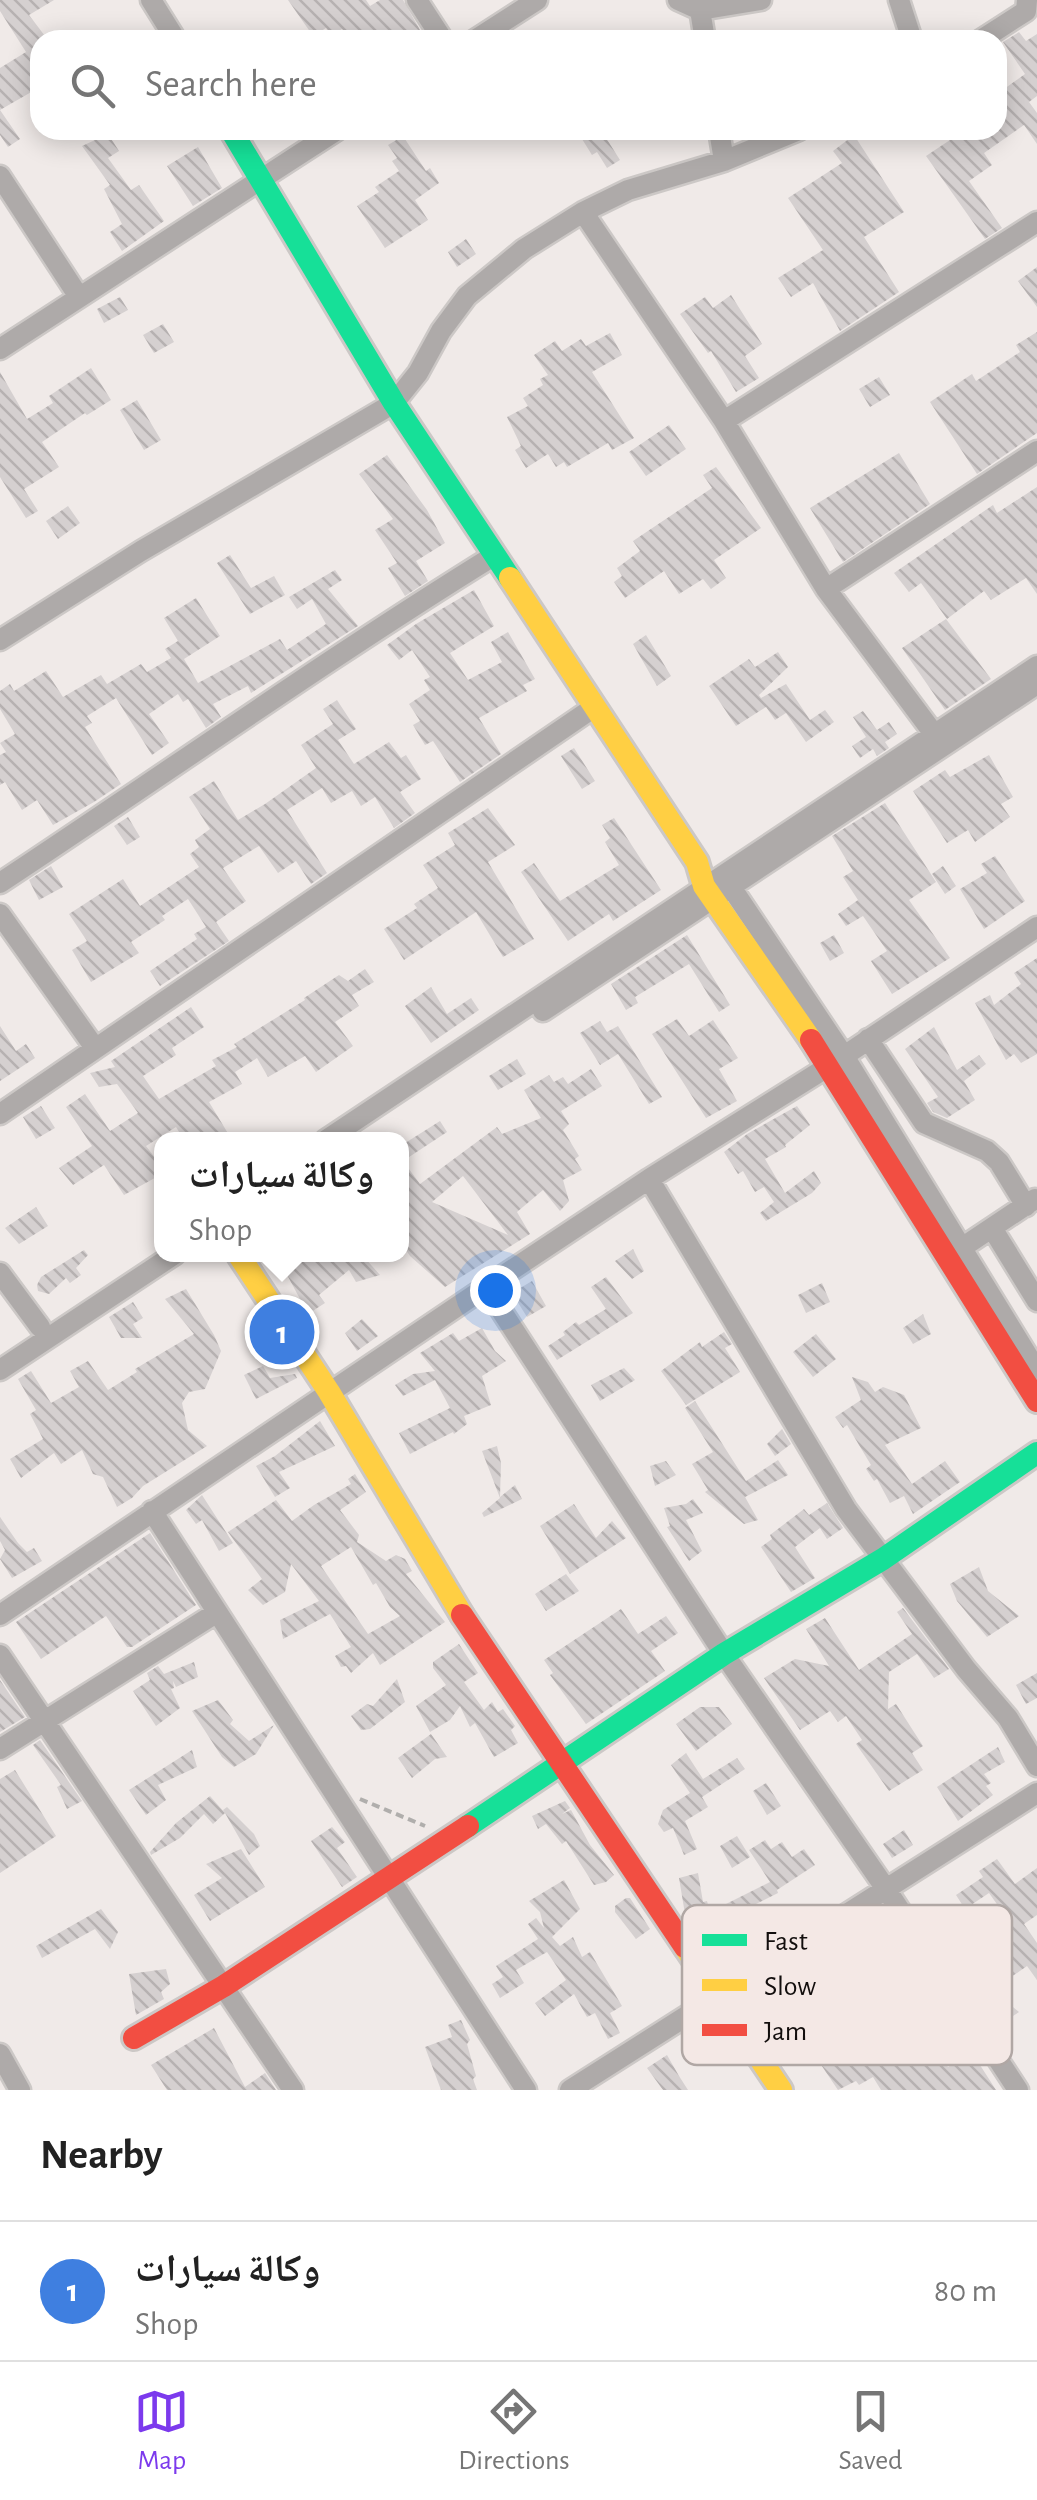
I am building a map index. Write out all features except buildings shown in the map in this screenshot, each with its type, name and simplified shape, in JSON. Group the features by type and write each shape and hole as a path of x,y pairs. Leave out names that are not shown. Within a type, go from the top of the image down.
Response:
{"street":[{"path":"151,0 170,30"},
{"path":"417,0 436,30"},
{"path":"490,30 537,0"},
{"path":"678,0 700,10 761,0"},
{"path":"899,0 909,30"},
{"path":"997,30 1026,11 1027,0"},
{"path":"700,10 703,30"},
{"path":"237,140 394,403 593,708 836,1061 1037,1371"},
{"path":"0,349 322,140"},
{"path":"721,140 724,160"},
{"path":"0,640 141,551 394,403 418,373 466,296 524,250 583,212 628,190 774,140"},
{"path":"0,176 79,297"},
{"path":"583,212 724,421 826,590 934,734"},
{"path":"724,421 1037,222"},
{"path":"826,590 1037,451"},
{"path":"0,884 240,724 365,635 496,555"},
{"path":"362,1132 1037,666"},
{"path":"338,1132 1037,684"},
{"path":"0,1114 593,708"},
{"path":"0,914 95,1048"},
{"path":"0,1615 486,1286 1037,927"},
{"path":"868,1040 924,1123 987,1152 1032,1202 960,1249"},
{"path":"836,1061 1037,1401"},
{"path":"648,1179 846,1509 966,1669 1008,1718 1037,1766"},
{"path":"992,1228 1037,1300"},
{"path":"0,1354 154,1253"},
{"path":"0,1370 163,1262"},
{"path":"243,1262 329,1392 442,1586 682,1941"},
{"path":"0,1273 40,1327"},
{"path":"486,1286 724,1654 897,1905"},
{"path":"134,2038 224,1986 389,1880 724,1654 883,1559 1037,1453"},
{"path":"152,1511 526,2090"},
{"path":"0,1749 216,1613"},
{"path":"0,1654 293,2090"},
{"path":"861,1905 1037,1793"},
{"path":"570,2090 682,2020"},
{"path":"0,2054 20,2090"},
{"path":"764,2065 781,2090"},
{"path":"1002,2065 1018,2090"}],"path":[{"path":"358,1798 455,1835"}],"traffic: fast":[{"path":"237,140 394,403 510,578"},
{"path":"468,1826 724,1654 883,1559 1037,1453"}],"traffic: slow":[{"path":"510,578 697,862 704,886 811,1040"},
{"path":"243,1262 329,1392 462,1615"},
{"path":"764,2065 781,2090"}],"traffic: jam":[{"path":"811,1040 1037,1401"},
{"path":"462,1615 682,1943"},
{"path":"134,2038 224,1986 468,1826"}],"place":[{"name":"وكالة سيارات","path":"282,1332"}]}
